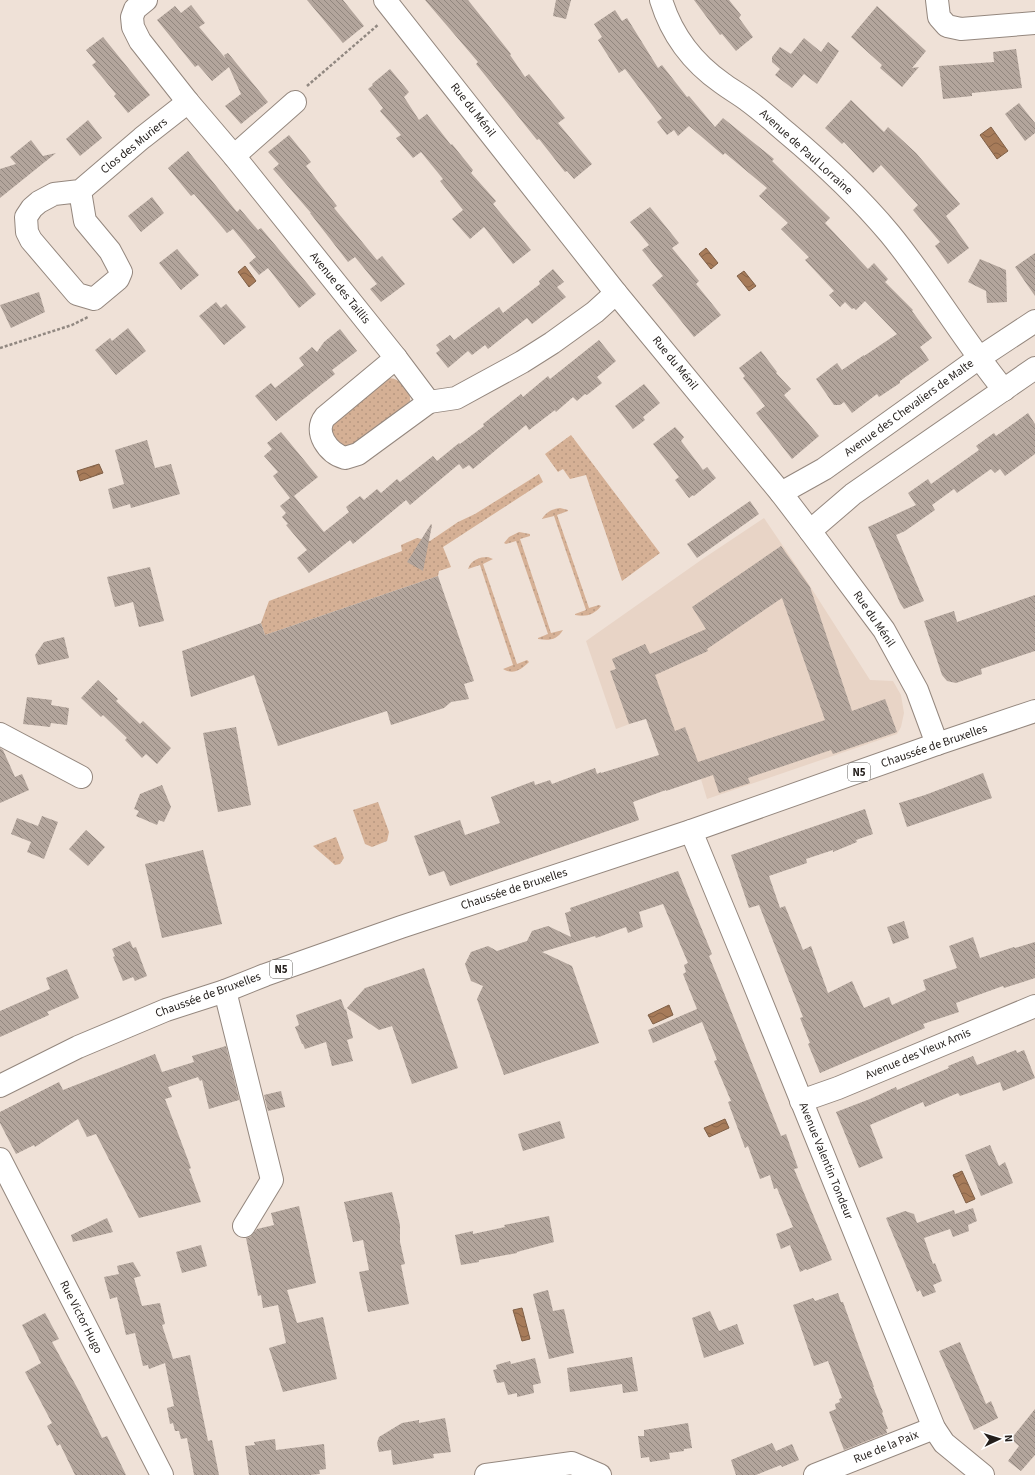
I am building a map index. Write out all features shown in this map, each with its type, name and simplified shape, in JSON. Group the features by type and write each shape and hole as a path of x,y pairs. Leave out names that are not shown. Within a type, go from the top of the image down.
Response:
{"street":[{"name":"Avenue des Taillis","path":"146,0 136,9 132,17 133,27 140,41 396,358 428,402"},
{"name":"Avenue de Paul Lorraine","path":"661,0 675,34 695,60 721,83 748,100 809,151 837,176 890,234 979,358 1004,390"},
{"path":"937,0 939,17 947,26 961,29 1035,23"},
{"name":"Rue du Ménil","path":"389,5 616,293 810,530 884,630 917,690 937,744"},
{"name":"Clos des Muriers","path":"80,190 188,102"},
{"path":"234,156 295,102"},
{"path":"80,190 85,222 110,251 121,272 118,279 94,299 77,294 31,240 26,232 25,225 26,217 32,208 39,202 54,194 80,190"},
{"path":"396,358 325,417 321,422 320,435 332,453 344,458 358,454 428,402 456,398 522,362 552,343 595,312 616,293"},
{"name":"Avenue des Chevaliers de Malte","path":"781,493 824,469 979,358 1035,320"},
{"path":"810,530 853,494 1035,368"},
{"name":"Chaussée de Bruxelles","path":"0,1086 78,1047 166,1010 225,991 265,975 401,927 691,831 1035,711"},
{"path":"0,734 81,777"},
{"name":"Avenue Valentin Tondeur","path":"691,831 934,1428 944,1443 983,1475"},
{"path":"225,991 272,1180 244,1226"},
{"name":"Avenue des Vieux Amis","path":"801,1101 838,1088 1035,1006"},
{"name":"Rue Victor Hugo","path":"0,1159 162,1475"},
{"name":"Rue de la Paix","path":"815,1475 934,1428"},
{"path":"486,1475 572,1463 600,1475"}],"path":[{"path":"295,102 298,94 383,20 389,5"},
{"path":"0,348 72,325 89,316 94,299"}],"shaded area":[{"path":"388,378 397,380 407,388 410,401 353,449 344,449 331,434 331,427 336,419"},
{"path":"571,435 660,553 622,581 586,475 570,479 563,469 558,472 545,454"},
{"path":"539,474 543,482 443,547 451,567 439,571 438,576 265,635 261,623 269,601 402,551 401,545 417,538 430,541 458,522 475,514"},
{"path":"560,508 568,510 557,515 589,608 599,605 601,606 590,615 575,615 586,610 554,516 542,519 545,514 554,509"},
{"path":"764,518 808,583 870,680 893,681 901,695 904,713 901,727 897,734 707,799 694,756 646,718 616,729 586,641 704,558"},
{"path":"519,532 530,534 530,536 520,539 551,633 563,630 558,636 552,639 538,639 548,634 516,541 506,544 504,543 509,537"},
{"path":"488,557 493,559 483,564 517,664 527,660 529,662 514,672 503,669 513,665 480,565 468,569 471,563 476,560"},
{"path":"378,802 389,832 387,841 372,847 365,844 353,810"},
{"path":"336,837 344,858 340,864 335,865 313,846"}],"water":[{"path":"991,127 1008,151 997,159 980,135"},
{"path":"706,248 718,263 711,269 699,254"},
{"path":"245,266 256,281 249,287 238,272"},
{"path":"744,271 756,286 749,291 737,276"},
{"path":"99,464 103,473 80,481 77,471"},
{"path":"669,1005 673,1015 653,1024 648,1015"},
{"path":"725,1119 729,1128 709,1137 704,1128"},
{"path":"962,1171 975,1199 966,1203 953,1175"},
{"path":"522,1308 530,1339 522,1341 513,1310"}],"building":[{"path":"307,0 343,0 364,26 343,43"},
{"path":"425,0 468,0 511,54 510,55 525,77 529,74 565,118 558,123 592,164 574,179 567,171 565,172 539,139 537,140 476,64 478,62"},
{"path":"556,0 571,0 566,19 553,16"},
{"path":"694,0 729,0 741,15 739,18 753,37 736,51 722,34 720,35"},
{"path":"191,5 205,23 199,27 226,59 224,55 228,53 268,102 241,124 225,106 241,94 229,67 212,81 198,65 195,67 157,20 175,6 181,13"},
{"path":"877,6 926,51 912,68 919,67 902,87 880,68 882,65 851,37"},
{"path":"615,10 622,21 627,18 658,68 662,65 687,97 689,96 715,127 723,118 774,159 772,161 830,218 825,223 868,269 874,263 888,279 885,282 913,310 912,311 932,338 920,347 929,360 900,381 900,383 879,397 877,394 852,413 844,402 840,405 834,405 816,379 837,363 842,370 897,334 865,301 856,310 854,308 852,309 845,302 840,307 829,295 834,291 805,260 809,257 781,229 788,223 759,196 767,188 725,153 723,155 689,126 678,136 674,130 667,135 657,122 662,118 625,69 619,73 598,40 602,37 594,24"},
{"path":"103,37 150,95 128,113 114,96 116,94 92,65 96,62 86,50"},
{"path":"804,38 821,52 828,42 839,51 817,84 804,74 792,88 775,75 780,69 772,62 772,57 780,47 791,54"},
{"path":"1016,49 1022,88 972,93 972,96 943,99 939,66 994,62 993,52"},
{"path":"390,69 409,92 404,97 419,120 427,114 473,170 471,173 496,201 493,204 531,250 513,264 484,227 470,239 452,219 463,210 440,181 443,179 421,152 413,158 396,138 401,135 380,111 383,108 368,89"},
{"path":"851,100 884,132 888,127 916,153 960,204 946,216 969,248 948,264 935,246 940,242 913,210 918,205 881,165 873,173 844,142 842,144 825,128"},
{"path":"1019,103 1035,123 1035,133 1025,141 1005,114"},
{"path":"88,120 102,138 80,156 66,139"},
{"path":"289,135 311,162 306,166 337,206 334,208 377,260 382,256 405,284 381,302 370,289 377,284 355,257 348,262 311,213 273,169 279,164 268,152"},
{"path":"31,140 43,156 56,153 0,198 0,169 16,164 10,157"},
{"path":"188,151 237,212 240,209 258,230 261,228 316,294 299,308 268,268 259,275 249,263 256,257 233,229 227,233 194,194 191,196 168,168"},
{"path":"152,197 164,213 141,232 128,216"},
{"path":"650,207 679,243 672,248 699,281 696,284 721,315 694,337 652,285 663,276 642,250 649,245 630,222"},
{"path":"177,249 199,275 181,290 159,263"},
{"path":"1035,253 1035,296 1015,267"},
{"path":"980,259 1006,270 1007,302 987,303 986,291 968,282"},
{"path":"553,269 564,282 557,287 566,297 532,324 527,318 488,349 485,345 472,355 468,351 448,368 436,353 440,350 436,345 450,335 454,340 499,307 503,313 540,284 539,281"},
{"path":"39,292 45,312 11,328 0,305"},
{"path":"216,302 221,308 226,304 246,327 224,345 199,316"},
{"path":"128,328 146,351 116,375 95,350 110,338 112,341"},
{"path":"340,329 357,351 332,370 335,374 276,421 255,396 271,383 275,388 304,365 299,358 312,347 317,352 324,342"},
{"path":"599,340 616,361 597,377 602,383 587,395 585,394 577,401 573,397 556,412 555,410 529,430 526,425 473,469 469,465 463,469 459,464 410,505 406,500 353,544 350,540 309,573 297,558 307,550 286,525 288,524 282,517 286,513 280,506 290,498 273,476 278,472 264,456 272,449 267,443 281,432 318,477 294,496 324,532 349,512 346,507 360,496 364,500 377,489 381,493 397,479 400,482 433,456 437,461 459,443 460,444 484,426 483,424 521,394 523,397 548,376 550,379"},
{"path":"761,351 777,372 776,373 791,389 784,395 819,436 792,459 756,413 765,406 743,378 745,376 739,368"},
{"path":"644,384 660,403 643,417 645,420 633,429 615,406"},
{"path":"1028,413 1035,424 1035,454 1005,476 1000,469 995,473 991,469 957,493 954,489 932,505 935,510 905,531 896,535 924,601 904,609 900,603 868,527 916,505 908,493 928,479 931,484 979,450 976,446 994,433 996,436"},
{"path":"675,427 684,437 681,441 703,470 707,467 716,478 694,496 693,495 689,498 675,480 679,477 653,444"},
{"path":"147,440 155,468 171,464 180,494 131,508 130,504 113,509 108,489 124,484 115,450"},
{"path":"750,501 759,514 697,558 687,544"},
{"path":"431,524 432,525 423,571 407,562"},
{"path":"781,546 810,587 852,711 885,699 897,732 833,754 831,750 748,778 750,783 719,793 713,775 666,790 633,802 639,820 450,886 444,871 429,876 414,836 460,820 465,835 500,823 491,797 534,781 535,785 550,780 552,784 595,768 597,774 659,755 646,719 629,724 610,671 616,669 612,659 645,644 650,654 706,629 692,607","holes":["782,598 825,720 698,762 685,727 675,731 655,675 708,651 707,649"]},
{"path":"150,567 164,621 139,627 133,602 115,607 107,577"},
{"path":"438,576 474,681 464,684 469,699 451,702 444,708 391,725 387,711 278,746 254,675 191,697 182,651 261,623 265,635"},
{"path":"1035,595 1035,651 981,669 982,674 956,683 947,681 942,675 924,621 954,611 957,622"},
{"path":"64,637 69,658 38,665 35,655 44,642"},
{"path":"98,680 118,699 116,701 140,724 143,721 171,748 157,764 146,754 142,758 125,740 127,738 103,715 101,717 81,698"},
{"path":"27,697 52,700 51,705 69,708 67,725 51,723 50,727 23,724"},
{"path":"236,727 251,805 218,812 203,733"},
{"path":"0,748 3,750 15,777 22,774 29,790 0,803"},
{"path":"983,773 992,798 907,827 899,803 925,795"},
{"path":"162,785 171,807 164,822 159,820 157,825 136,816 139,811 134,809 140,794"},
{"path":"865,809 873,834 856,840 857,842 833,852 833,850 806,859 807,863 769,876 780,908 785,906 803,950 811,946 828,993 852,981 864,1008 889,997 892,1005 926,990 923,980 957,968 949,946 973,937 980,958 1035,942 1035,978 1004,988 1003,986 956,1003 959,1012 923,1024 925,1028 820,1073 808,1044 810,1043 800,1018 803,1017 759,905 749,908 731,855"},
{"path":"42,816 58,822 44,859 27,852 31,842 11,834 17,818 38,826"},
{"path":"86,830 105,847 88,866 69,849"},
{"path":"203,850 222,924 162,938 145,864"},
{"path":"678,871 712,954 709,956 781,1136 786,1134 798,1168 794,1169 832,1260 807,1270 806,1269 800,1272 790,1245 781,1249 776,1234 793,1227 777,1188 774,1189 770,1175 760,1179 748,1146 745,1148 728,1102 731,1101 714,1061 717,1060 702,1022 653,1043 648,1030 697,1009 683,974 686,972 684,965 688,963 663,904 639,912 643,927 628,933 626,927 596,938 595,936 542,952 572,966 599,1043 504,1075 477,999 483,986 471,981 465,964 471,952 488,946 497,951 527,941 532,931 548,926 571,937 565,913 571,911 570,908"},
{"path":"904,921 909,938 893,944 887,927"},
{"path":"130,941 133,948 136,947 147,976 135,981 133,977 123,981 113,957 115,956 112,949"},
{"path":"424,968 458,1068 412,1084 392,1026 379,1030 347,1008 365,988"},
{"path":"67,969 79,998 47,1012 49,1015 0,1037 0,1011 50,989 46,978"},
{"path":"341,999 345,1010 346,1009 353,1038 347,1040 353,1061 332,1066 326,1042 305,1049 295,1027 299,1025 296,1015"},
{"path":"226,1046 240,1103 239,1100 209,1109 202,1080 200,1081 198,1077 168,1087 172,1097 165,1099 191,1168 189,1169 201,1202 139,1218 96,1134 87,1137 78,1119 35,1147 34,1145 16,1154 0,1123 0,1112 59,1082 63,1090 155,1054 162,1072 194,1062 192,1056"},
{"path":"1016,1050 1017,1053 1024,1050 1035,1078 1003,1091 1000,1082 960,1096 958,1093 925,1107 923,1102 870,1125 883,1158 859,1168 836,1112 896,1087 897,1090 973,1056 977,1065"},
{"path":"281,1091 285,1107 268,1111 264,1095"},
{"path":"560,1121 565,1138 523,1151 518,1134"},
{"path":"990,1145 999,1166 1005,1162 1013,1183 981,1196 965,1155"},
{"path":"392,1192 400,1225 400,1242 405,1264 401,1265 409,1304 368,1312 359,1272 369,1270 363,1240 353,1242 344,1202"},
{"path":"299,1206 316,1283 287,1290 297,1323 323,1317 337,1379 283,1392 269,1348 286,1343 278,1305 263,1308 261,1295 258,1296 246,1238 250,1237 257,1229 274,1225 271,1213"},
{"path":"973,1208 977,1221 968,1225 969,1231 953,1237 950,1229 924,1238 933,1264 935,1263 942,1281 933,1285 936,1292 923,1297 920,1290 917,1292 886,1218 905,1211 914,1214 917,1223 954,1210 955,1214"},
{"path":"549,1216 554,1242 517,1253 461,1265 455,1235 473,1231 473,1234 505,1227 504,1225"},
{"path":"107,1218 113,1232 73,1242 71,1235"},
{"path":"201,1245 207,1266 182,1273 176,1252"},
{"path":"133,1262 141,1276 134,1278 142,1306 160,1303 165,1324 162,1325 173,1359 190,1355 208,1441 212,1440 219,1475 194,1475 187,1438 181,1439 179,1431 175,1431 173,1423 170,1424 167,1408 174,1406 165,1363 149,1369 148,1365 143,1366 135,1333 126,1335 117,1297 110,1299 104,1277 119,1274 117,1266"},
{"path":"548,1290 553,1311 564,1309 574,1353 549,1359 533,1294"},
{"path":"838,1293 841,1302 843,1302 888,1429 886,1429 887,1433 844,1450 829,1412 836,1409 835,1404 840,1402 839,1399 842,1398 828,1361 814,1366 793,1305 813,1298 815,1301"},
{"path":"710,1311 719,1331 737,1324 744,1344 704,1358 692,1318"},
{"path":"45,1313 59,1339 52,1342 80,1393 102,1438 107,1436 126,1475 75,1475 60,1444 57,1446 47,1426 52,1423 25,1372 41,1363 22,1325"},
{"path":"960,1342 986,1404 991,1401 998,1418 974,1430 939,1351"},
{"path":"632,1357 638,1391 623,1393 622,1384 570,1392 567,1368"},
{"path":"535,1358 541,1383 533,1385 534,1393 517,1397 517,1393 508,1395 504,1382 497,1383 493,1370 497,1369 496,1365 510,1361 511,1364"},
{"path":"1035,1409 1035,1455 1021,1471 1008,1461 1019,1446 1011,1439"},
{"path":"445,1418 451,1452 433,1454 434,1458 393,1465 391,1450 379,1452 377,1443 379,1437 402,1423 419,1420 419,1423"},
{"path":"688,1423 692,1448 684,1449 684,1451 669,1453 670,1459 650,1462 649,1457 641,1458 638,1436 644,1436 644,1430"},
{"path":"275,1439 276,1450 324,1444 326,1469 319,1470 320,1474 310,1475 249,1475 245,1446 255,1445 254,1442"},
{"path":"772,1443 776,1451 792,1444 799,1460 782,1467 781,1465 756,1475 736,1475 731,1460"}]}
